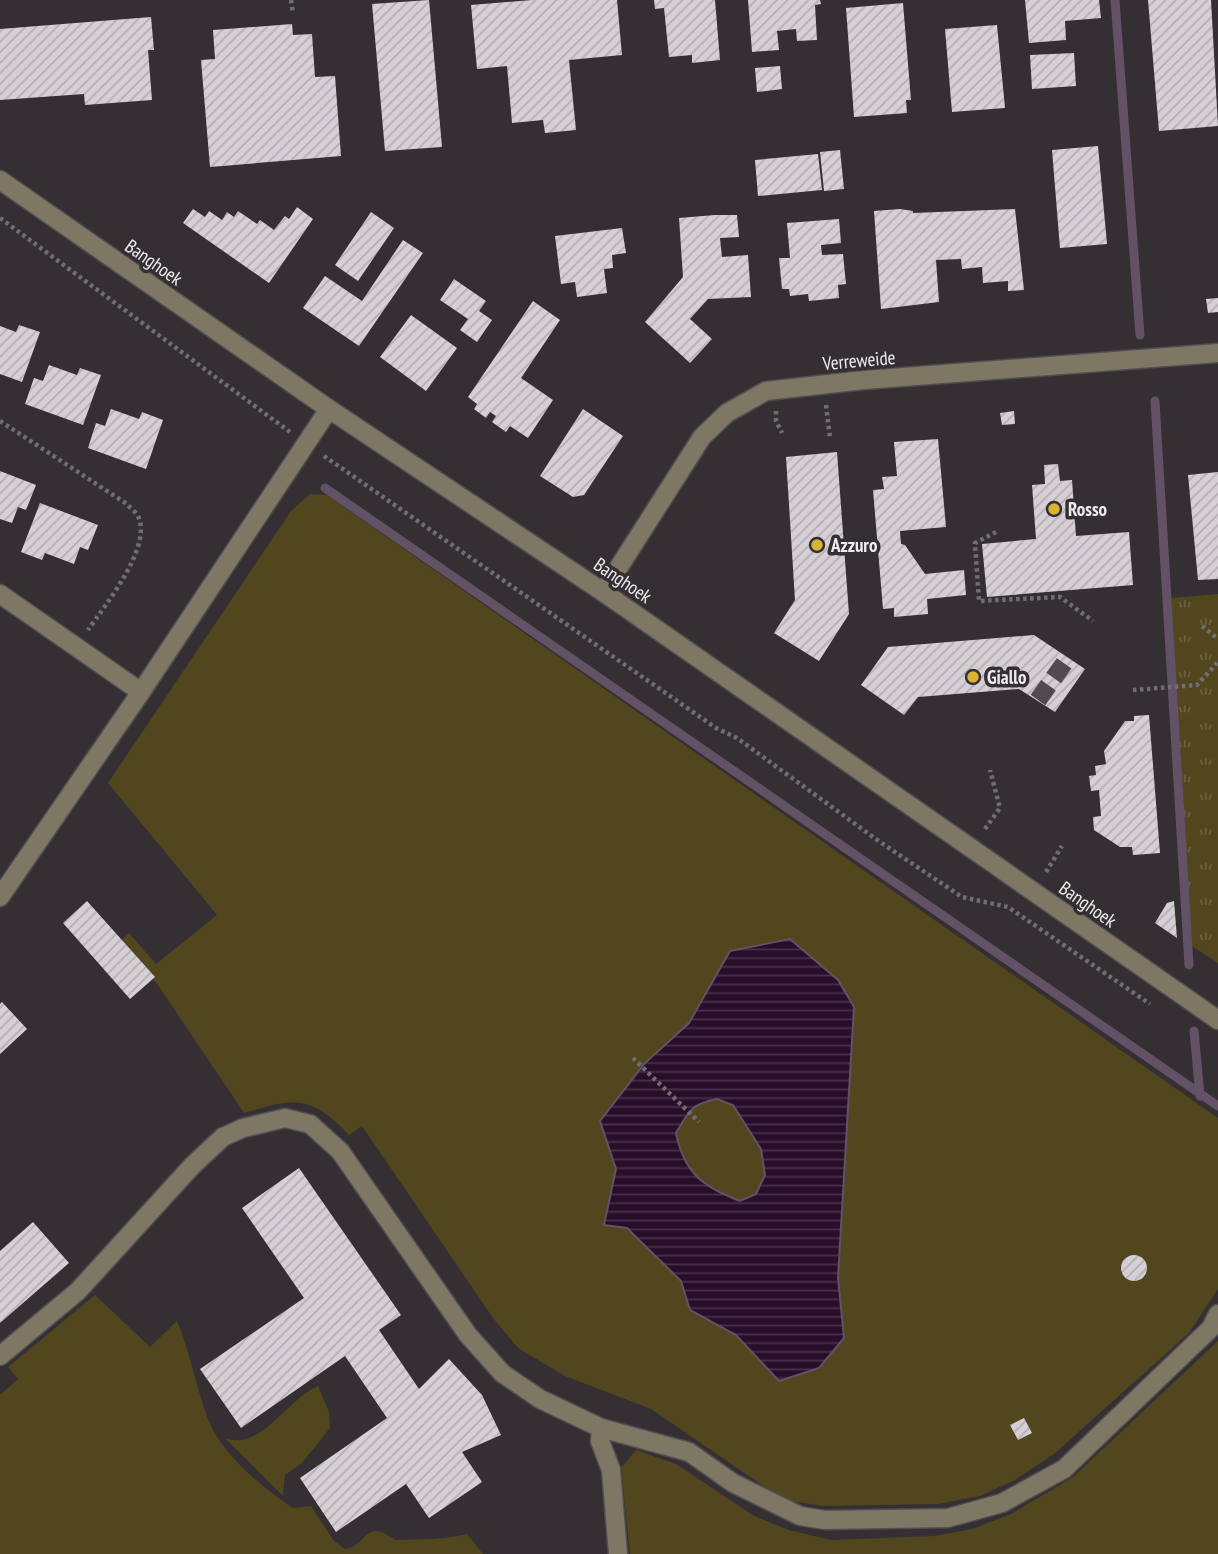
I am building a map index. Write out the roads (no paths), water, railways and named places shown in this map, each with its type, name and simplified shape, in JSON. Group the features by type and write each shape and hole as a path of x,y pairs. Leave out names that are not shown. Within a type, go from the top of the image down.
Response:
{"street":[{"name":"Banghoek","path":"0,180 329,409 603,592 1218,1020"},
{"name":"Verreweide","path":"603,592 702,437 727,412 766,391 864,380 1218,353"},
{"path":"0,897 141,692 329,409"},
{"path":"0,594 141,692"},
{"path":"0,1356 78,1291 223,1137 243,1128 285,1118 310,1124 340,1151 468,1335 502,1373 540,1399 601,1428 689,1452 733,1483 800,1516 849,1521 948,1518 1002,1503 1064,1469 1216,1323"},
{"path":"601,1428 600,1441 611,1470 618,1554"}],"waterway":[{"path":"1115,0 1140,335"},
{"path":"1155,401 1189,965"},
{"path":"325,488 1218,1106"},
{"path":"1194,1031 1200,1096"}],"tunnel":[{"path":"1038,700 1068,658"}],"place":[{"name":"Rosso","path":"1054,509"},
{"name":"Azzuro","path":"817,545"},
{"name":"Giallo","path":"973,677"}]}
